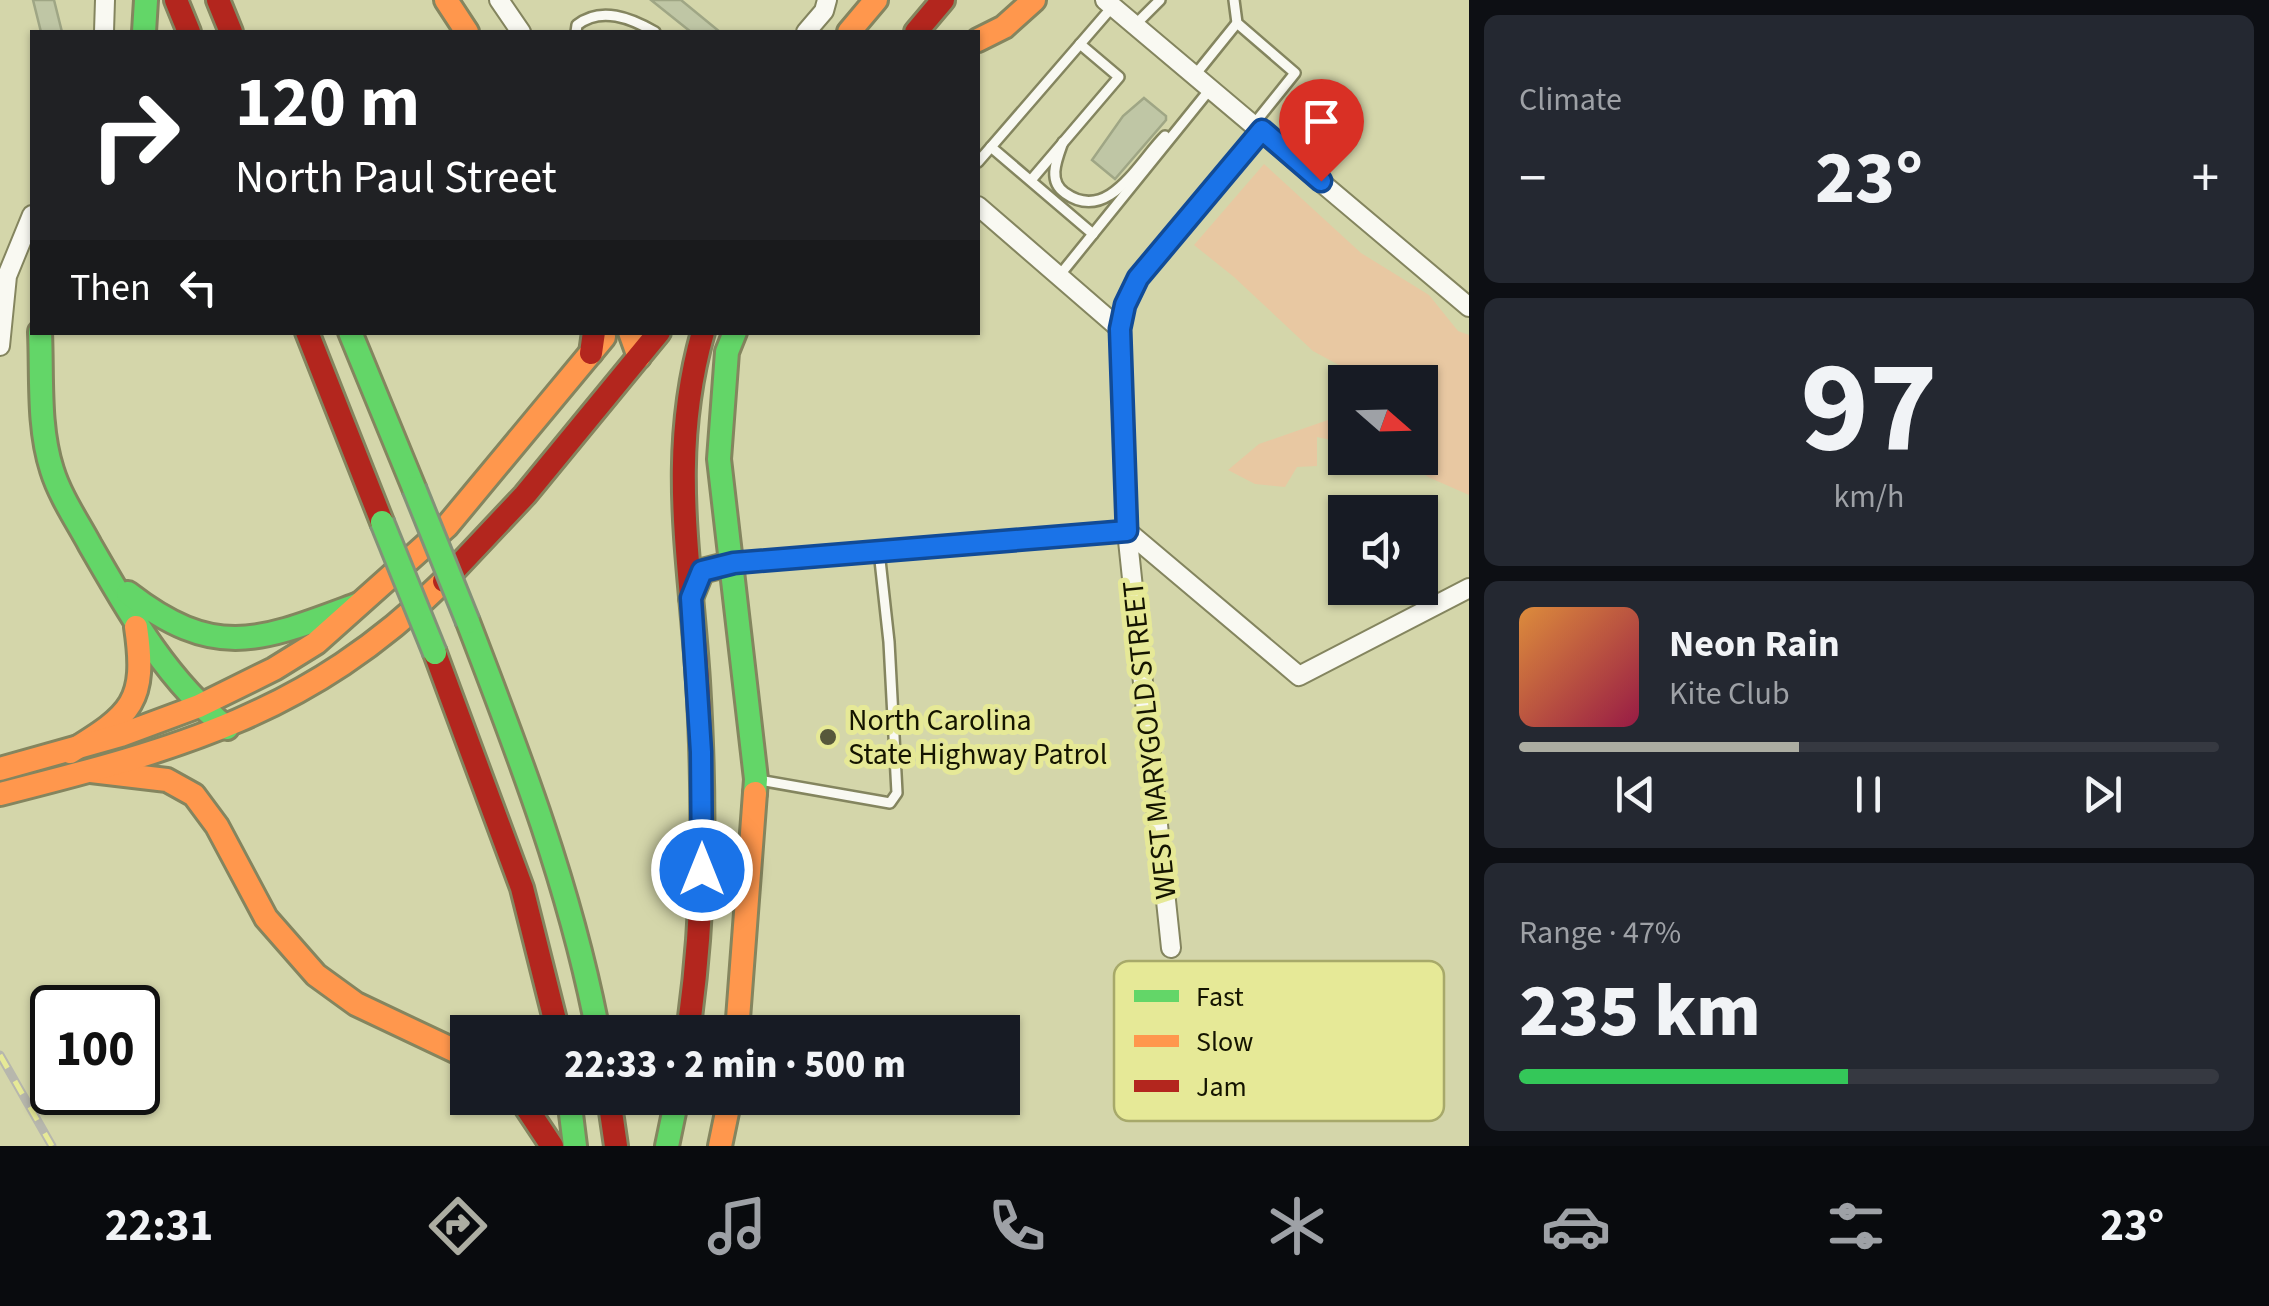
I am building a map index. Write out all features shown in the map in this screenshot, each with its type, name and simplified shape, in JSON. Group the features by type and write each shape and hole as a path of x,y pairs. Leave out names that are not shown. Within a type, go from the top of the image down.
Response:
{"main road":[{"path":"144,30 146,0"},
{"path":"176,0 188,30"},
{"path":"218,0 230,30"},
{"path":"235,0 241,30"},
{"path":"446,0 467,30"},
{"path":"851,30 876,0"},
{"path":"918,30 943,0"},
{"path":"980,39 1004,27 1034,0"},
{"path":"40,335 43,423 52,470 83,534 112,578 122,604 199,706 227,728"},
{"path":"42,360 51,335"},
{"path":"299,335 321,366"},
{"path":"308,335 494,807 540,954 554,1015"},
{"path":"351,335 468,622 542,821 581,951 594,1015"},
{"path":"631,335 638,357"},
{"path":"0,794 200,739 257,715 329,674 426,597 514,507 656,335"},
{"path":"690,1015 700,925 703,843 691,598 680,506 681,432 686,395 702,335"},
{"path":"734,335 728,352 720,459 756,780 738,1015"},
{"path":"0,769 70,752 199,706 312,645 420,553 456,515 592,343"},
{"path":"691,598 702,571 734,563"},
{"path":"112,578 176,629 220,639 274,634 359,604"},
{"path":"70,752 107,729 132,702 141,678 136,623"},
{"path":"91,770 167,780 194,796 216,826 266,918 316,975 368,1011 450,1049"},
{"path":"531,1115 552,1146"},
{"path":"571,1115 576,1146"},
{"path":"611,1115 616,1146"},
{"path":"667,1146 673,1115"},
{"path":"720,1146 726,1115"}],"street":[{"path":"104,30 105,0"},
{"path":"499,0 520,30"},
{"path":"808,30 824,11 827,0"},
{"path":"1109,3 1469,307"},
{"path":"980,208 1120,329 1125,305 1138,278 1258,127"},
{"path":"0,346 7,276 30,221"},
{"name":"WEST MARYGOLD STREET","path":"1120,329 1127,531 1171,948"},
{"path":"734,563 1127,531 1299,676 1469,588"}],"lane":[{"path":"1135,25 1160,0"},
{"path":"1234,0 1237,23 1295,73 1258,127"},
{"path":"980,160 1080,44 1109,3"},
{"path":"576,30 588,16 622,15 651,30"},
{"path":"1194,75 1237,23"},
{"path":"1032,179 1119,77 1080,44"},
{"path":"1059,276 1210,88"},
{"path":"1063,142 1055,166 1055,183 1060,191 1087,204 1099,202 1118,190 1165,136 1173,134"},
{"path":"991,147 1093,234"},
{"path":"756,780 890,802 897,793 889,642 879,551"}],"shaded area":[{"path":"1264,164 1361,253 1429,295 1458,331 1469,335 1469,495 1426,475 1438,475 1438,365 1339,365 1313,351 1194,245"},
{"path":"1328,420 1328,439 1317,437 1317,466 1297,467 1285,487 1255,484 1228,470 1259,444"}],"building":[{"path":"33,0 54,0 62,30 40,30"},
{"path":"651,0 681,0 718,30 688,30"},
{"path":"1144,98 1166,120 1115,179 1092,160 1123,116"}],"railway":[{"path":"0,1055 52,1146"}],"traffic: fast":[{"path":"144,30 146,0"},
{"path":"40,335 44,437 59,489 150,643 185,688 227,728"},
{"path":"351,335 414,488"},
{"path":"734,335 727,352 719,459 755,793"},
{"path":"414,488 468,622"},
{"path":"382,522 435,653"},
{"path":"691,598 702,571 733,563"},
{"path":"128,593 188,629 240,638 267,635 359,604"},
{"path":"468,622 559,875 594,1015"},
{"path":"571,1115 575,1146"},
{"path":"667,1146 673,1115"}],"traffic: slow":[{"path":"446,0 466,30"},
{"path":"851,30 876,0"},
{"path":"980,39 1004,27 1034,0"},
{"path":"631,335 639,357"},
{"path":"0,769 121,735 199,706 316,643 447,526 604,337"},
{"path":"0,794 125,760 238,721 343,664 444,581"},
{"path":"70,752 108,727 130,703 139,673 136,627"},
{"path":"91,771 167,780 194,795 217,826 266,918 316,975 356,1004 450,1048"},
{"path":"738,1015 755,793"},
{"path":"720,1146 726,1115"}],"traffic: jam":[{"path":"176,0 188,30"},
{"path":"218,0 230,30"},
{"path":"918,30 943,0"},
{"path":"308,335 382,522"},
{"path":"591,353 594,335"},
{"path":"444,581 525,495 657,335"},
{"path":"690,1015 698,944 702,769 684,464 692,377 702,335"},
{"path":"435,653 522,888 554,1015"},
{"path":"531,1115 552,1146"},
{"path":"611,1115 616,1146"}],"place":[{"name":"North Carolina State Highway Patrol","path":"828,737"}],"route":[{"path":"702,870 701,752 691,598 702,571 734,563 1127,531 1120,329 1125,305 1138,278 1262,130 1321,181"}]}
